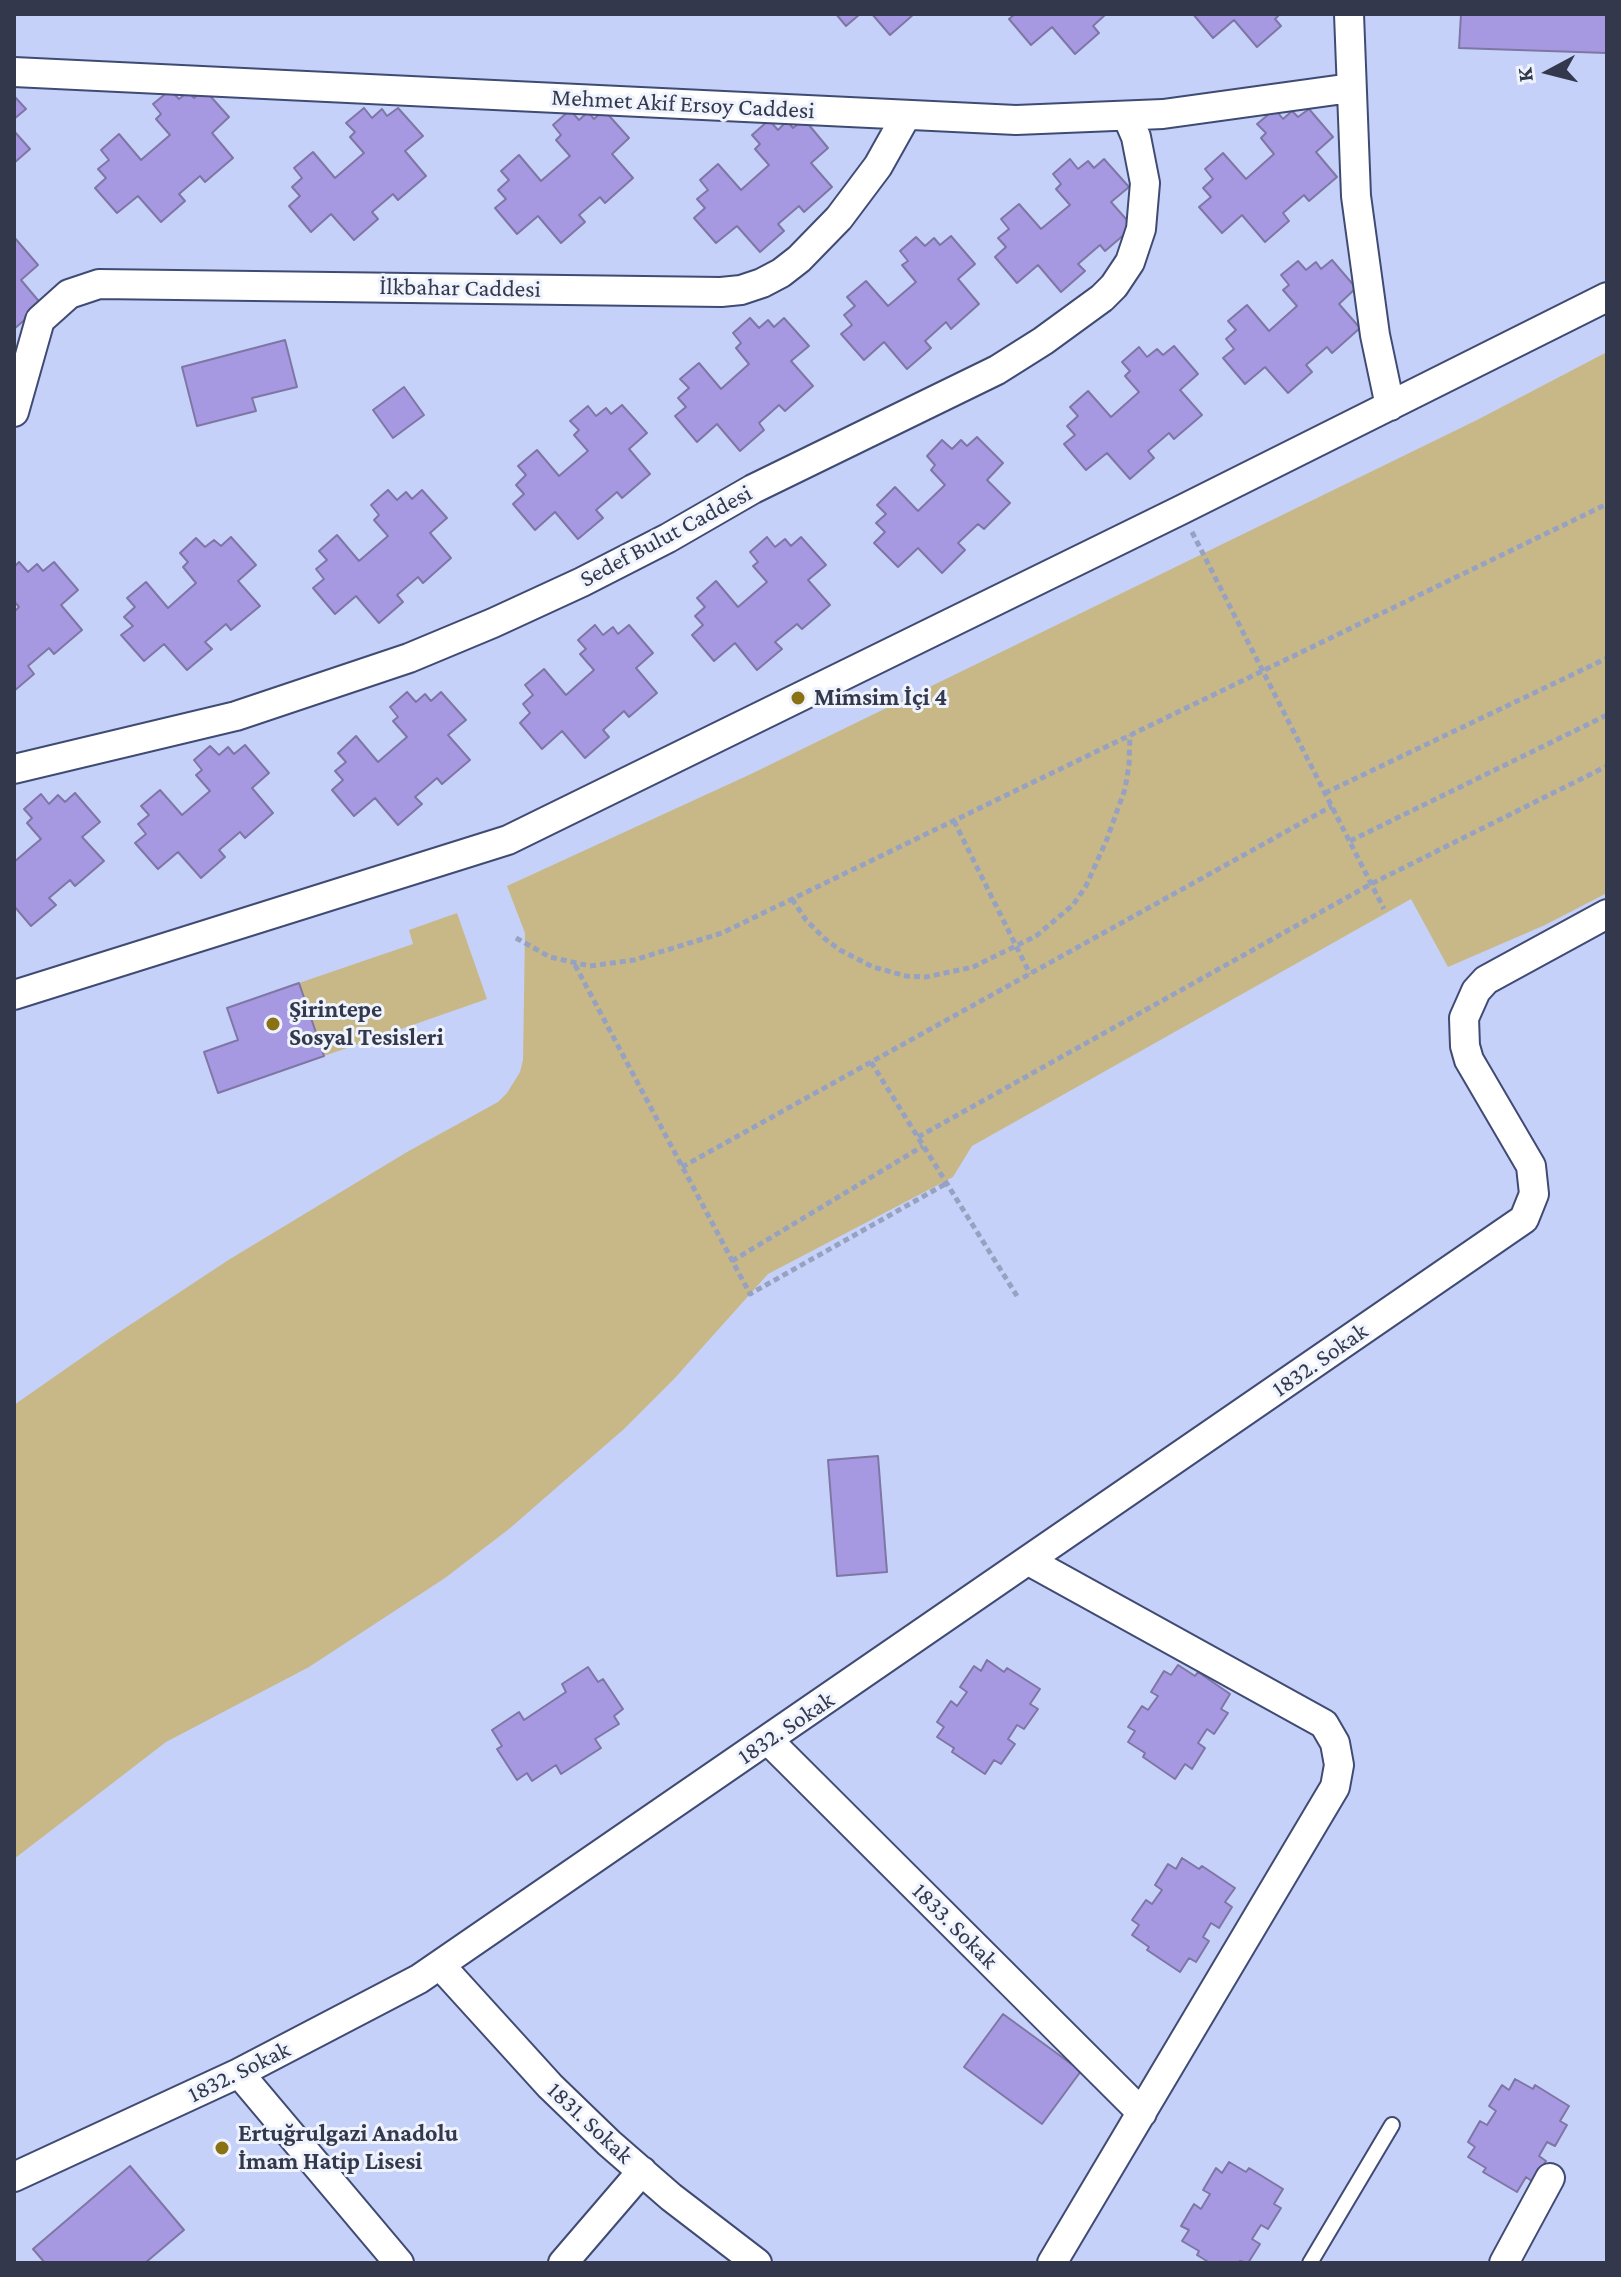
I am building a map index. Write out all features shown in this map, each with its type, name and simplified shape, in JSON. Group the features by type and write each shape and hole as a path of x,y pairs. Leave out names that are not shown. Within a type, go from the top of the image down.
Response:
{"street":[{"path":"1349,14 1356,196 1375,335 1390,406"},
{"name":"Mehmet Akif Ersoy Caddesi","path":"14,72 1016,120 1163,114 1351,88"},
{"name":"İlkbahar Caddesi","path":"14,412 40,320 69,294 99,284 721,292 751,286 781,273 839,218 878,166 906,116"},
{"name":"Sedef Bulut Caddesi","path":"14,769 236,716 409,658 582,582 668,538 753,489 997,370 1102,298 1130,262 1141,229 1145,183 1136,137 1127,116"},
{"path":"14,995 508,840 1607,297"},
{"name":"1832. Sokak","path":"14,2177 239,2073 419,1979 1524,1219 1534,1194 1531,1166 1469,1060 1463,1033 1464,1018 1476,991 1486,980 1607,914"},
{"path":"1029,1561 1324,1724 1338,1754 1335,1787 1052,2263"},
{"name":"1833. Sokak","path":"768,1740 1142,2113"},
{"name":"1831. Sokak","path":"440,1965 550,2086 642,2171 757,2263"},
{"path":"239,2073 399,2263"},
{"path":"563,2263 642,2171"},
{"path":"1504,2263 1550,2178"}],"lane":[{"path":"1310,2263 1392,2125"}],"path":[{"path":"516,938 550,957 574,964 613,965 722,933 1607,504"},
{"path":"1181,510 1384,909"},
{"path":"1325,793 1607,658"},
{"path":"1350,841 1607,715"},
{"path":"792,899 806,920 832,944 858,960 888,972 926,977 973,967 1036,936 1056,922 1086,886 1125,789 1130,735"},
{"path":"918,1137 1371,884 1607,766"},
{"path":"682,1167 1332,806"},
{"path":"954,821 1030,974"},
{"path":"574,964 750,1294 947,1183"},
{"path":"871,1062 1017,1296"},
{"path":"732,1261 923,1146"}],"shaded area":[{"path":"1607,352 1607,893 1545,925 1448,967 1411,899 972,1146 953,1177 768,1274 674,1379 624,1429 509,1529 445,1578 309,1667 166,1742 14,1859 14,1405 230,1259 407,1152 498,1102 507,1093 520,1072 523,1060 525,933 507,886 751,774 1477,420"},
{"path":"457,913 487,999 324,1056 299,983 413,944 409,930"}],"building":[{"path":"836,14 860,14 846,26"},
{"path":"872,14 914,14 890,35"},
{"path":"1015,14 1106,14 1093,26 1099,33 1075,54 1052,27 1031,45 1009,19"},
{"path":"1193,14 1280,14 1275,19 1281,26 1257,47 1234,20 1213,38"},
{"path":"1461,14 1607,14 1607,53 1459,48"},
{"path":"204,89 229,117 212,133 233,158 205,182 200,176 179,194 185,201 161,222 138,196 117,213 95,188 106,178 98,169 109,160 101,150 119,134 141,160 170,135 156,119 161,114 153,104 170,90 179,99 188,92 194,98"},
{"path":"14,96 26,109 14,119"},
{"path":"364,108 372,118 382,109 387,116 398,108 423,136 405,151 426,176 398,200 393,194 372,212 378,219 354,240 331,214 311,232 289,206 300,196 292,187 302,178 294,168 313,152 335,178 364,153 350,137 355,132 346,123"},
{"path":"1275,109 1283,119 1292,111 1298,117 1309,109 1333,137 1316,152 1337,177 1309,201 1304,195 1283,213 1289,221 1265,242 1242,215 1222,233 1199,207 1211,197 1203,188 1213,179 1205,169 1223,153 1246,179 1274,154 1261,138 1266,133 1257,124"},
{"path":"570,110 579,120 588,112 594,119 604,110 629,138 612,154 633,178 605,203 600,197 579,215 585,222 561,243 538,216 517,234 495,208 506,199 498,190 509,180 501,171 519,155 541,181 570,156 556,140 561,135 553,125"},
{"path":"804,119 828,148 811,163 832,187 804,212 799,206 778,224 784,231 760,252 737,226 716,243 694,218 705,208 697,199 708,190 700,180 718,164 741,190 769,165 755,149 760,144 752,135 769,120 778,130 787,121 793,128"},
{"path":"14,131 30,149 14,163"},
{"path":"1070,159 1078,169 1088,161 1094,168 1104,159 1129,187 1111,202 1133,227 1105,251 1100,245 1078,264 1085,271 1061,292 1038,265 1017,283 995,257 1006,247 998,238 1009,229 1001,219 1019,204 1041,229 1070,205 1056,189 1061,184 1053,174"},
{"path":"951,236 975,264 958,279 979,304 951,329 946,322 925,341 931,348 907,369 884,342 864,360 841,334 852,325 844,315 855,306 847,297 866,281 888,306 916,282 902,265 908,261 900,251 916,237 925,246 934,238 940,245"},
{"path":"14,237 38,265 21,280 42,305 14,329"},
{"path":"1332,260 1356,288 1339,304 1360,328 1332,353 1327,347 1306,365 1312,372 1288,393 1265,367 1245,384 1223,358 1234,349 1226,339 1236,330 1228,321 1247,305 1269,331 1297,306 1283,290 1289,285 1281,275 1298,261 1306,270 1316,262 1321,269"},
{"path":"750,318 759,328 768,320 774,327 784,318 809,346 791,361 813,386 785,411 779,405 759,423 764,430 740,451 717,424 697,442 675,416 686,407 678,398 689,388 680,379 699,363 721,389 749,364 736,348 741,343 733,333"},
{"path":"285,340 297,387 252,398 256,411 197,426 182,367"},
{"path":"1174,346 1198,374 1180,390 1202,415 1174,439 1169,433 1148,451 1154,458 1130,479 1107,453 1086,470 1064,444 1075,435 1067,426 1078,416 1070,407 1088,391 1111,417 1139,392 1125,376 1130,371 1122,362 1139,347 1147,357 1157,349 1163,355"},
{"path":"404,387 424,415 393,438 373,410"},
{"path":"622,405 647,433 629,449 650,474 622,498 617,492 596,510 603,518 578,539 555,512 535,530 513,504 524,494 516,485 526,475 518,466 537,450 559,476 588,451 574,435 579,430 570,421 588,406 596,416 606,408 611,414"},
{"path":"977,437 1003,463 987,480 1010,503 984,529 978,524 958,543 965,550 942,573 918,548 898,567 874,543 885,532 876,523 886,514 877,505 895,487 918,511 945,485 931,470 935,465 927,456 942,440 952,449 961,440 967,446"},
{"path":"388,490 397,500 406,492 412,499 422,490 447,518 430,533 451,558 423,583 418,577 397,595 403,602 379,623 356,596 335,614 313,588 324,579 316,569 327,560 319,551 337,535 359,561 388,536 374,520 379,515 371,505"},
{"path":"231,537 256,565 238,581 260,606 231,630 226,624 205,642 212,649 187,670 164,644 144,661 121,635 133,626 124,617 135,607 127,598 146,582 168,608 196,583 183,567 188,562 180,553 196,538 205,547 214,540 221,546"},
{"path":"767,537 775,547 785,539 791,546 801,537 826,565 808,580 830,605 802,629 797,624 775,642 782,649 757,670 735,643 714,661 692,635 703,625 695,616 705,607 697,598 716,581 738,607 767,582 753,566 758,562 750,552"},
{"path":"19,562 28,572 37,564 43,571 54,562 78,590 61,605 82,630 54,654 49,648 28,666 34,674 14,691 14,612 19,607 14,601 14,567"},
{"path":"595,625 603,635 613,627 618,634 629,625 653,653 636,668 657,693 629,717 624,711 603,730 609,737 585,758 562,731 542,749 520,723 530,713 523,704 533,695 525,685 544,669 566,695 594,670 580,654 586,649 578,640"},
{"path":"407,692 416,702 425,694 431,701 441,692 466,720 448,735 470,760 442,784 437,778 415,797 422,804 398,825 375,798 354,816 332,790 343,780 335,771 346,762 338,753 356,736 378,762 407,737 393,721 398,717 390,707"},
{"path":"245,745 269,773 252,788 273,813 245,838 240,832 219,850 225,857 201,878 178,852 158,869 135,843 146,834 138,824 149,815 141,806 160,790 182,815 210,791 196,775 202,770 194,760 210,746 219,755 228,747 234,754"},
{"path":"75,793 100,822 82,837 104,861 75,886 70,880 49,898 56,905 31,926 14,906 14,862 41,839 27,823 32,818 24,809 41,794 49,804 58,795 65,802"},
{"name":"Şirintepe Sosyal Tesisleri","path":"299,983 324,1056 218,1093 204,1052 238,1040 227,1008"},
{"path":"878,1456 887,1572 837,1576 828,1460"},
{"path":"987,1660 1004,1672 1007,1668 1040,1689 1030,1704 1038,1709 1024,1729 1017,1725 1008,1739 1015,1744 1001,1764 994,1760 985,1774 952,1752 954,1748 937,1737 944,1727 937,1722 951,1701 957,1706 967,1692 960,1687 974,1666 981,1671"},
{"path":"1178,1665 1195,1676 1198,1672 1230,1694 1221,1709 1228,1713 1214,1734 1207,1729 1198,1743 1205,1748 1192,1769 1185,1764 1175,1779 1143,1757 1145,1753 1128,1742 1135,1731 1128,1727 1142,1706 1148,1710 1158,1696 1151,1692 1164,1671 1171,1675"},
{"path":"588,1667 598,1682 603,1679 623,1709 614,1716 619,1724 595,1739 601,1748 561,1774 556,1765 532,1781 527,1773 517,1780 497,1749 502,1746 492,1730 519,1712 524,1720 566,1692 562,1684"},
{"path":"1182,1858 1199,1869 1202,1866 1235,1888 1225,1902 1232,1907 1219,1928 1211,1923 1203,1937 1209,1941 1196,1962 1189,1958 1180,1972 1147,1950 1149,1947 1132,1935 1139,1925 1132,1920 1146,1900 1152,1904 1162,1890 1155,1885 1168,1864 1176,1869"},
{"path":"1003,2014 1081,2071 1042,2124 964,2067"},
{"path":"1515,2079 1533,2089 1535,2085 1569,2106 1560,2121 1567,2125 1555,2146 1547,2142 1539,2156 1546,2161 1533,2182 1526,2177 1517,2192 1483,2172 1486,2168 1468,2157 1475,2147 1468,2142 1480,2121 1487,2125 1496,2111 1489,2106 1502,2085 1509,2090"},
{"path":"1229,2162 1246,2172 1249,2168 1283,2189 1274,2204 1281,2208 1268,2229 1261,2225 1252,2239 1260,2244 1248,2263 1210,2263 1197,2255 1199,2251 1182,2241 1189,2230 1181,2226 1194,2204 1201,2209 1210,2194 1203,2190 1216,2168 1222,2173"},
{"path":"130,2166 184,2230 145,2263 45,2263 33,2249"}],"place":[{"name":"Mimsim İçi 4","path":"798,698"},
{"name":"Şirintepe Sosyal Tesisleri","path":"273,1024"},
{"name":"Ertuğrulgazi Anadolu İmam Hatip Lisesi","path":"222,2148"}]}
